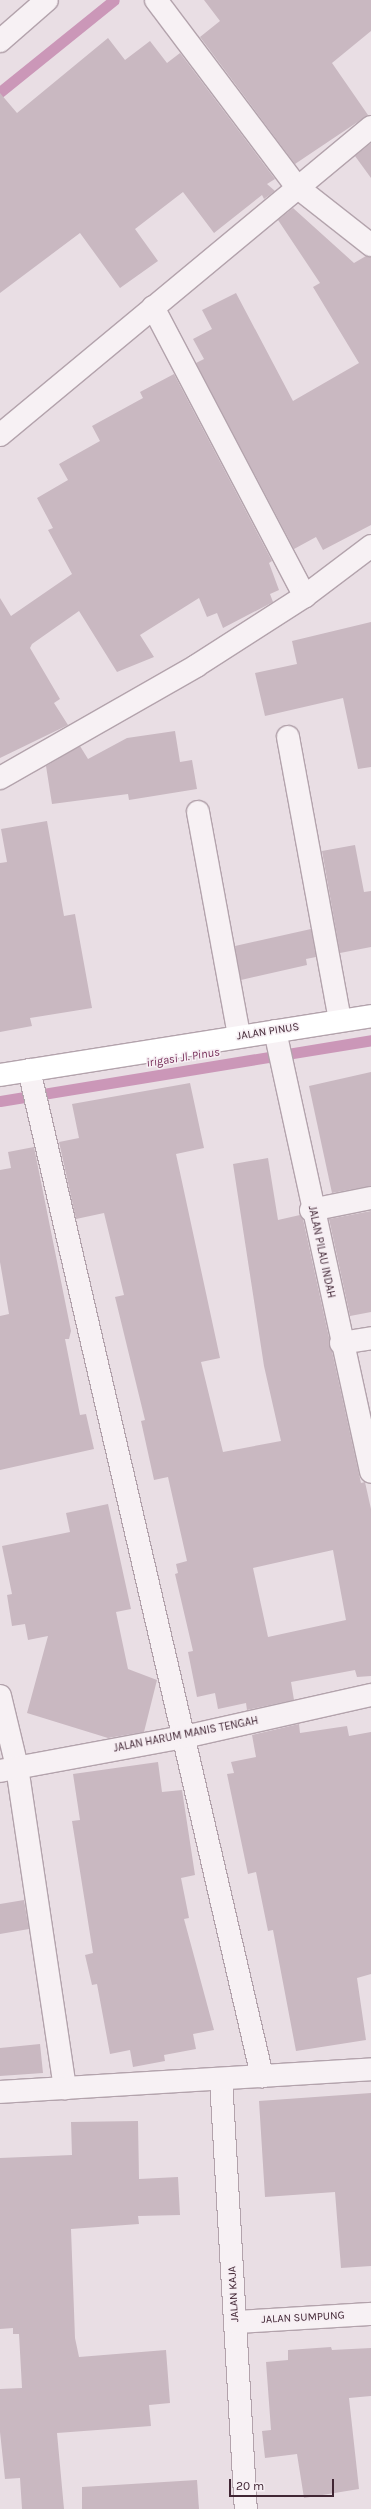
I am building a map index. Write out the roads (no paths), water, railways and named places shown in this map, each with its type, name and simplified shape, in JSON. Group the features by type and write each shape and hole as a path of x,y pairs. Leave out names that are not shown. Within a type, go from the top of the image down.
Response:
{"street":[{"path":"0,41 47,0"},
{"path":"156,0 298,187 371,245"},
{"path":"0,435 371,127"},
{"path":"154,307 304,596"},
{"path":"0,778 196,666 304,596 371,546"},
{"path":"288,736 340,1020"},
{"path":"198,812 239,1036"},
{"name":"JALAN PINUS","path":"0,1075 371,1016"},
{"name":"JALAN PILAU INDAH","path":"275,1031 311,1210 371,1472"},
{"path":"29,1070 262,2076"},
{"path":"311,1210 371,1198"},
{"path":"341,1343 371,1338"},
{"name":"JALAN HARUM MANIS TENGAH","path":"8,1769 184,1737 371,1695"},
{"path":"0,1696 8,1769 65,2088"},
{"path":"0,2092 371,2069"},
{"name":"JALAN KAJA","path":"221,2079 246,2509"},
{"name":"JALAN SUMPUNG","path":"236,2322 371,2314"}],"waterway":[{"path":"0,92 114,0"},
{"name":"irigasi Jl. Pinus","path":"0,1101 371,1040"}]}
